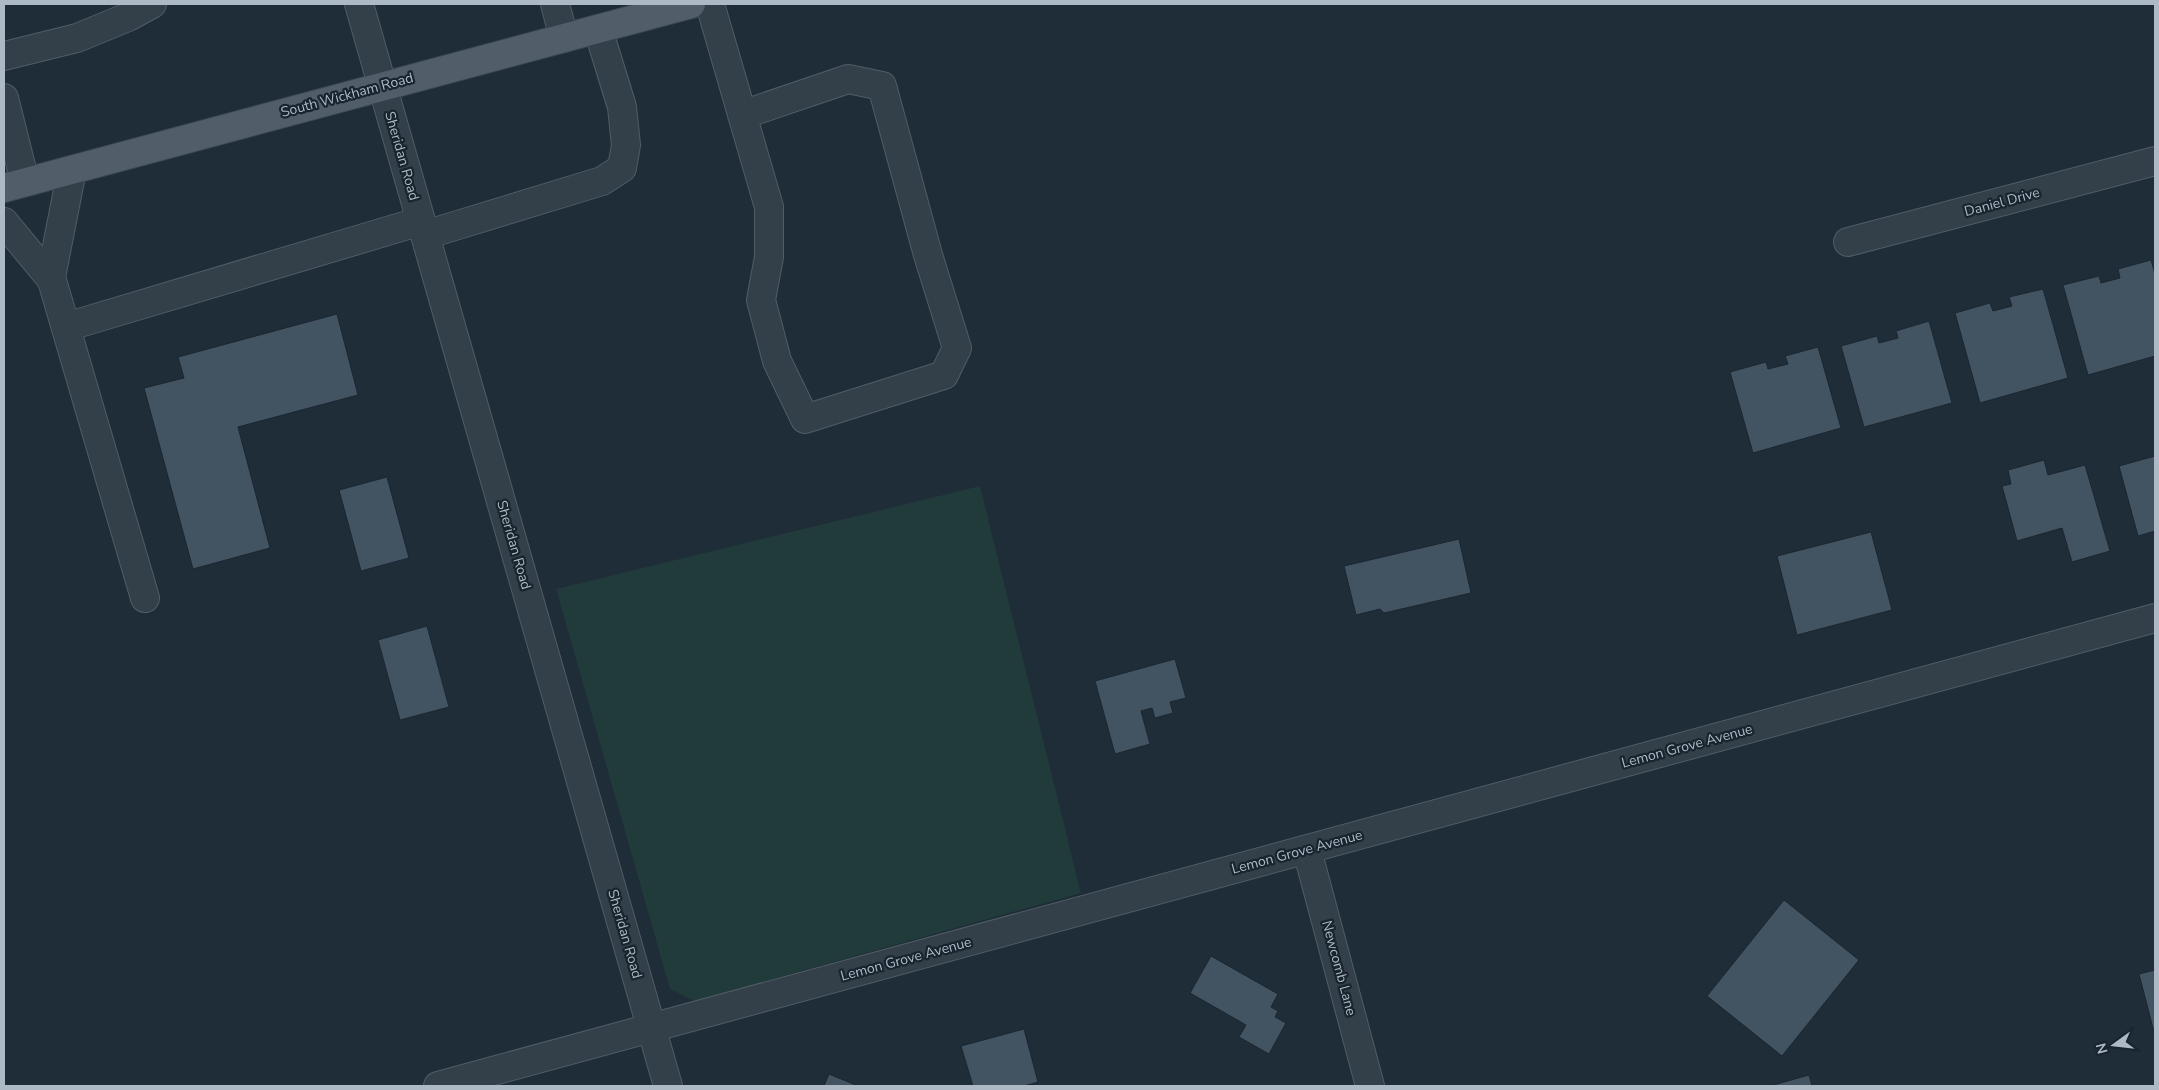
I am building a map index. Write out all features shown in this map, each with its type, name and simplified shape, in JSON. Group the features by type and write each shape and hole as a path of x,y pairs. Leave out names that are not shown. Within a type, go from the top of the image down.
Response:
{"main road":[{"name":"South Wickham Road","path":"15,185 691,4"}],"street":[{"path":"4,56 78,38 128,17 152,4"},
{"name":"Sheridan Road","path":"359,4 668,1086"},
{"path":"555,4 564,38"},
{"path":"710,4 742,115 769,207 768,257 761,300 777,361 805,418 944,376 957,348 928,256 882,86 848,79 742,115"},
{"path":"66,327 423,228 602,182 622,168 626,145 622,107 598,29"},
{"path":"4,98 15,185"},
{"name":"Daniel Drive","path":"1848,242 2155,161"},
{"path":"72,170 51,277 144,598"},
{"path":"4,222 51,279 51,277"},
{"name":"Lemon Grove Avenue","path":"438,1086 2155,618"},
{"name":"Newcomb Lane","path":"1307,850 1370,1086"}],"green space":[{"path":"980,486 1081,893 694,1001 670,989 556,589"}],"building":[{"path":"2151,260 2155,274 2155,356 2088,375 2063,285 2099,276 2101,283 2120,278 2118,269"},
{"path":"2043,289 2068,378 1980,403 1955,313 1990,303 1993,311 2012,306 2009,297"},
{"path":"337,314 358,395 238,427 270,548 193,569 144,388 184,378 178,357"},
{"path":"1929,321 1952,403 1864,427 1841,346 1877,336 1879,343 1898,338 1896,331"},
{"path":"1818,347 1841,428 1753,453 1730,372 1766,362 1768,369 1788,364 1785,356"},
{"path":"2155,456 2155,531 2138,536 2119,466"},
{"path":"2044,460 2048,475 2085,465 2110,551 2072,562 2062,528 2017,541 2002,486 2011,484 2008,470"},
{"path":"387,477 409,558 361,571 339,490"},
{"path":"1871,532 1892,610 1797,635 1777,556"},
{"path":"1459,539 1471,593 1384,613 1380,609 1356,615 1344,566"},
{"path":"427,626 449,707 400,720 378,640"},
{"path":"1175,659 1186,698 1170,702 1173,713 1155,718 1152,708 1141,711 1150,744 1115,754 1095,681"},
{"path":"1784,900 1859,960 1782,1056 1707,996"},
{"path":"1211,956 1278,994 1271,1007 1278,1011 1275,1017 1286,1023 1269,1054 1239,1037 1246,1025 1190,993"},
{"path":"2155,970 2155,1036 2139,974"},
{"path":"1024,1029 1038,1082 1024,1086 973,1086 961,1046"},
{"path":"829,1074 858,1086 824,1086"},
{"path":"1809,1075 1812,1086 1770,1086"}]}
